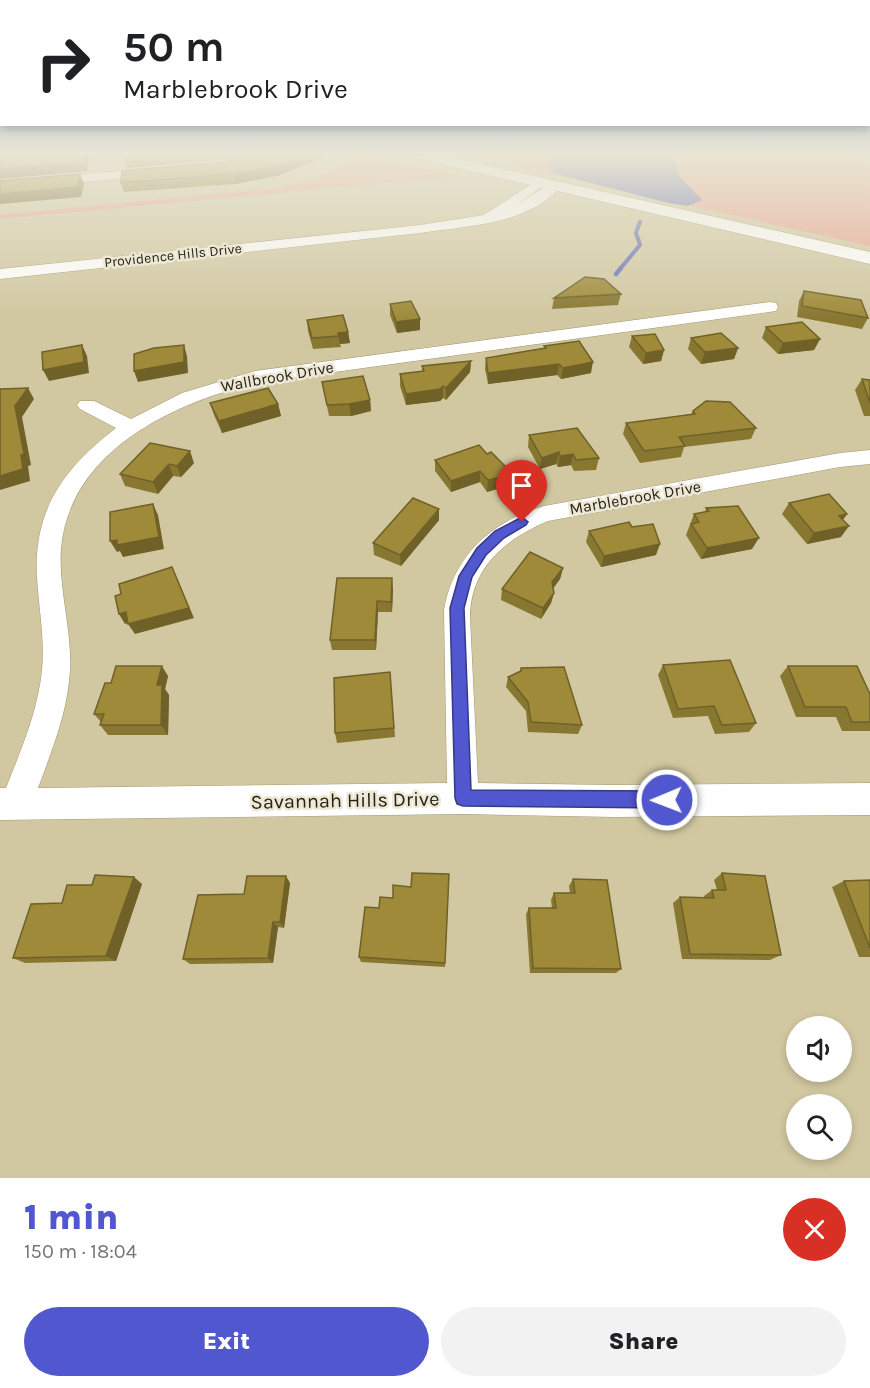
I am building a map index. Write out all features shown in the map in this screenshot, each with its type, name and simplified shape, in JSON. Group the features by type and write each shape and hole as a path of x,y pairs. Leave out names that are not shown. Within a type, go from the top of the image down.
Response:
{"street":[{"name":"Providence Hills Drive","path":"0,273 409,230 488,219 504,210"},
{"path":"657,210 870,258"},
{"name":"Wallbrook Drive","path":"8,804 49,707 56,672 57,635 49,548 51,530 66,492 88,464 129,426 204,390 255,377 770,307"},
{"path":"87,405 129,426"},
{"name":"Marblebrook Drive","path":"463,798 457,608 466,576 482,551 500,535 522,522 544,514 840,460 870,457"},
{"name":"Savannah Hills Drive","path":"8,804 463,798 870,800"}],"shaded area":[{"path":"51,210 97,210 0,219 0,215"},
{"path":"708,210 870,210 870,246"}],"building":[{"path":"585,277 604,279 621,294 554,298"},
{"path":"804,291 861,300 868,318 802,306"},
{"path":"411,301 420,319 396,322 390,304"},
{"path":"343,315 348,332 338,333 339,336 312,338 307,320"},
{"path":"802,322 820,339 783,343 766,327"},
{"path":"721,333 738,348 705,352 691,338"},
{"path":"655,334 664,350 646,353 632,336"},
{"path":"579,341 593,362 563,368 559,364 488,373 486,358"},
{"path":"82,345 84,362 43,370 42,352"},
{"path":"184,345 184,362 134,371 134,354 154,348"},
{"path":"471,361 446,388 443,386 440,389 406,394 400,374 424,371 422,366"},
{"path":"363,376 370,400 327,405 322,382"},
{"path":"862,379 870,380 870,403"},
{"path":"28,388 15,406 24,454 21,455 23,469 0,476 0,389"},
{"path":"268,388 278,404 219,421 210,403"},
{"path":"706,401 730,402 756,428 679,437 685,446 644,451 626,423 695,414 693,411"},
{"path":"577,428 599,458 576,460 573,454 560,456 559,452 542,458 529,435"},
{"path":"150,443 190,451 177,466 169,464 153,482 120,474"},
{"path":"479,445 487,454 491,452 513,474 488,480 480,471 451,481 435,460"},
{"path":"829,494 847,514 839,516 849,526 814,533 789,503"},
{"path":"413,498 439,509 400,555 373,543"},
{"path":"153,504 159,537 117,545 117,540 110,541 110,512"},
{"path":"738,506 759,538 707,548 691,524 699,522 694,514 709,511 706,508"},
{"path":"629,522 632,527 653,524 660,544 604,556 589,531"},
{"path":"530,552 563,568 552,582 554,593 543,608 502,589"},
{"path":"172,567 189,608 128,624 126,612 119,614 115,596 121,594 119,584"},
{"path":"337,578 392,578 391,602 377,601 375,640 330,640"},
{"path":"730,660 756,723 722,725 714,706 678,709 663,665"},
{"path":"116,666 162,666 157,685 162,685 161,725 100,725 104,714 94,714 105,683 111,683"},
{"path":"788,666 857,666 870,694 870,722 852,722 846,707 805,707"},
{"path":"564,667 582,725 531,722 528,702 508,677 521,671 521,668"},
{"path":"390,672 394,728 335,733 334,678"},
{"path":"412,873 449,874 445,963 359,957 365,907 379,908 380,897 393,898 393,885 411,887"},
{"path":"722,873 765,876 781,955 690,954 680,897 714,898 712,890 726,890"},
{"path":"95,875 134,877 106,956 13,958 31,904 62,903 67,885 92,885"},
{"path":"247,876 286,876 280,922 273,922 268,958 183,959 198,895 244,894"},
{"path":"573,879 607,880 621,969 533,968 529,908 556,908 554,893 575,893"},
{"path":"870,880 870,948 844,881"}],"waterway":[{"path":"620,269 640,245 636,233 640,222"},
{"path":"616,274 621,268"}],"route":[{"path":"522,522 500,535 482,551 466,576 457,608 463,798 667,800"}]}
